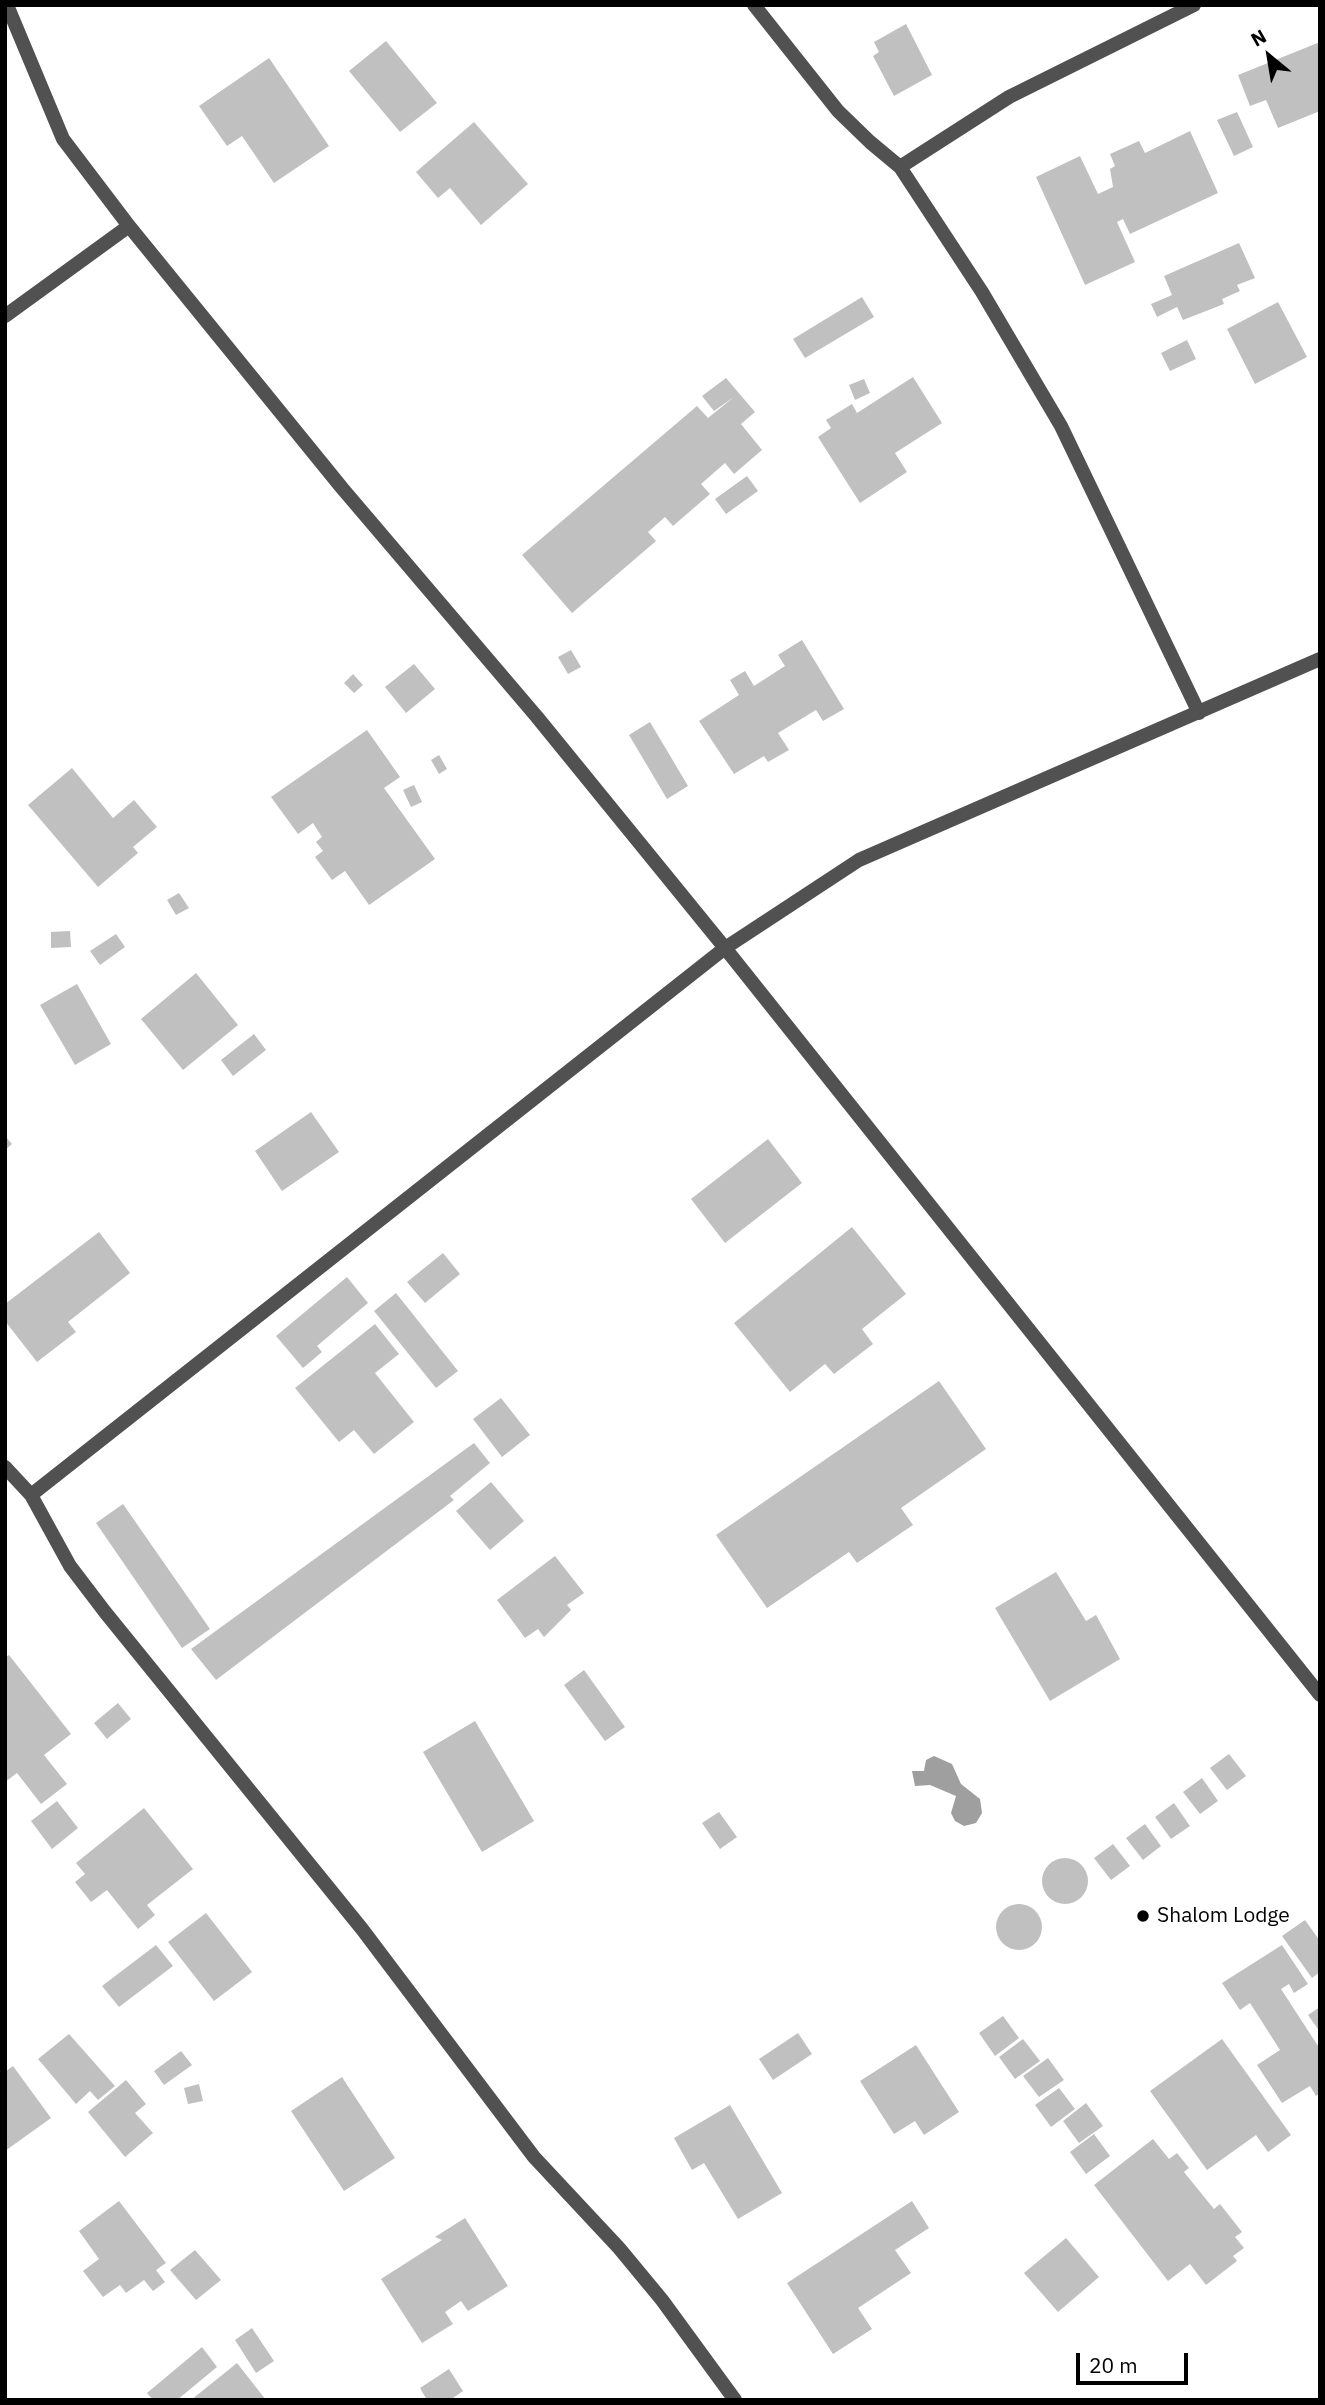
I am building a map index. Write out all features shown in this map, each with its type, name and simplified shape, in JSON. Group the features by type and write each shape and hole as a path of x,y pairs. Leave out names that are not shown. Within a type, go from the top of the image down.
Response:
{"street":[{"path":"7,5 63,139 128,226 342,488 528,706 1320,1695"},
{"path":"754,5 838,111 900,167 982,292 1062,426 1199,713"},
{"path":"900,167 1009,97 1194,5"},
{"path":"5,316 128,226"},
{"path":"31,1495 724,948 859,860 1320,659"},
{"path":"8,1474 31,1495 70,1566 105,1612 362,1929 534,2157 645,2279 735,2400"}],"shaded area":[{"path":"934,1756 952,1764 961,1784 980,1799 982,1813 976,1823 964,1826 955,1821 951,1813 956,1796 930,1785 915,1786 912,1771 924,1771 926,1760"}],"building":[{"path":"906,24 932,75 894,96 873,56 879,52 874,42"},
{"path":"386,41 437,103 400,132 349,71"},
{"path":"1320,42 1320,111 1278,128 1266,100 1250,106 1238,75"},
{"path":"269,58 329,146 274,183 242,136 227,146 199,106"},
{"path":"1237,112 1253,147 1234,156 1217,120"},
{"path":"474,122 528,184 481,225 450,188 438,198 416,172"},
{"path":"1190,131 1218,193 1130,234 1123,219 1117,222 1135,262 1085,285 1036,177 1080,156 1098,194 1113,187 1110,169 1115,166 1110,154 1139,141 1145,153"},
{"path":"1239,243 1255,278 1237,285 1240,291 1222,299 1224,304 1183,320 1177,307 1157,317 1151,304 1172,295 1164,276"},
{"path":"862,297 874,317 805,358 793,339"},
{"path":"1278,302 1307,357 1255,384 1227,329"},
{"path":"1187,340 1196,359 1170,371 1161,353"},
{"path":"913,377 942,423 895,453 907,472 860,503 818,437 831,428 826,420 852,404 857,413"},
{"path":"726,378 755,412 741,424 762,450 734,474 725,463 701,484 710,494 673,526 665,517 648,532 656,541 572,613 522,555 697,406 708,418 734,397 714,411 702,396"},
{"path":"864,379 870,393 855,400 849,385"},
{"path":"747,476 758,491 726,514 715,499"},
{"path":"802,640 844,709 823,721 816,710 778,733 789,750 768,762 764,756 734,774 699,721 739,695 730,680 745,671 754,686 785,666 778,655"},
{"path":"571,650 581,667 568,674 558,657"},
{"path":"414,664 435,689 406,713 385,687"},
{"path":"353,674 363,685 354,693 344,683"},
{"path":"650,722 688,786 667,799 629,735"},
{"path":"367,730 400,777 384,788 435,859 369,905 345,871 332,880 315,857 323,851 316,842 322,837 313,823 298,834 271,797"},
{"path":"439,755 447,769 439,774 431,760"},
{"path":"72,768 113,818 134,800 157,827 133,847 138,853 98,887 28,805"},
{"path":"414,785 422,802 411,807 403,790"},
{"path":"179,893 189,908 176,915 167,900"},
{"path":"70,931 71,947 51,948 51,932"},
{"path":"116,934 125,947 100,965 90,951"},
{"path":"196,973 238,1025 183,1070 141,1019"},
{"path":"77,984 111,1044 75,1065 40,1005"},
{"path":"254,1034 266,1050 233,1076 221,1060"},
{"path":"311,1112 339,1152 282,1191 255,1151"},
{"path":"5,1136 12,1144 5,1150"},
{"path":"768,1139 802,1183 725,1243 691,1199"},
{"path":"852,1227 906,1294 862,1329 873,1344 834,1374 825,1364 790,1392 734,1323"},
{"path":"99,1232 130,1273 68,1322 76,1332 37,1362 5,1321 5,1304"},
{"path":"443,1253 460,1274 425,1303 407,1282"},
{"path":"347,1277 368,1303 317,1346 322,1352 303,1368 276,1336"},
{"path":"396,1293 458,1371 436,1388 374,1311"},
{"path":"375,1324 399,1354 375,1373 414,1422 374,1454 354,1430 339,1442 295,1388"},
{"path":"939,1381 986,1449 901,1508 913,1525 857,1563 849,1552 767,1608 716,1535"},
{"path":"501,1398 530,1435 502,1457 473,1419"},
{"path":"474,1443 490,1463 450,1496 454,1500 216,1680 191,1649"},
{"path":"491,1482 524,1521 490,1550 456,1511"},
{"path":"123,1504 210,1629 182,1648 96,1523"},
{"path":"555,1556 584,1593 567,1605 571,1610 544,1637 538,1629 525,1638 497,1600"},
{"path":"1056,1572 1086,1621 1096,1615 1120,1659 1050,1701 995,1608"},
{"path":"9,1655 71,1734 44,1755 67,1784 41,1804 17,1773 5,1782 5,1658"},
{"path":"584,1670 625,1727 605,1741 564,1685"},
{"path":"118,1703 131,1719 107,1739 94,1723"},
{"path":"475,1721 534,1821 482,1852 423,1752"},
{"path":"1229,1754 1246,1776 1227,1790 1210,1768"},
{"path":"1202,1778 1218,1801 1200,1814 1183,1792"},
{"path":"57,1801 78,1828 52,1849 31,1821"},
{"path":"1174,1803 1190,1826 1171,1839 1155,1817"},
{"path":"144,1808 193,1869 147,1905 155,1915 138,1929 107,1890 91,1902 75,1882 85,1874 76,1863"},
{"path":"719,1812 737,1837 720,1849 702,1823"},
{"path":"1145,1824 1161,1846 1143,1860 1126,1838"},
{"path":"1113,1844 1130,1866 1111,1880 1094,1858"},
{"path":"1065,1858 1081,1865 1088,1881 1081,1897 1065,1904 1049,1897 1042,1881 1049,1865"},
{"path":"1019,1904 1035,1911 1042,1927 1035,1943 1019,1950 1003,1943 996,1927 1003,1911"},
{"path":"206,1913 252,1972 214,2001 168,1942"},
{"path":"1305,1920 1320,1941 1320,1972 1312,1978 1282,1936"},
{"path":"156,1945 173,1966 119,2007 102,1986"},
{"path":"1282,1945 1308,1984 1294,1993 1289,1984 1281,1989 1320,2049 1320,2093 1316,2096 1310,2086 1282,2103 1257,2065 1280,2050 1250,2003 1240,2010 1222,1983"},
{"path":"1320,2007 1320,2032 1308,2015"},
{"path":"1003,2016 1019,2038 995,2056 979,2033"},
{"path":"798,2033 812,2054 773,2080 759,2059"},
{"path":"69,2034 115,2086 98,2100 90,2091 76,2104 38,2059"},
{"path":"1023,2039 1040,2061 1015,2079 999,2057"},
{"path":"1222,2039 1291,2135 1268,2152 1256,2135 1207,2170 1150,2091"},
{"path":"916,2045 959,2112 924,2135 915,2121 894,2134 860,2081"},
{"path":"181,2051 192,2065 164,2085 154,2071"},
{"path":"1048,2058 1064,2080 1039,2097 1023,2076"},
{"path":"13,2066 51,2118 5,2151 5,2072"},
{"path":"342,2077 395,2158 344,2191 291,2111"},
{"path":"126,2080 146,2104 135,2113 153,2133 125,2157 88,2112"},
{"path":"199,2084 203,2101 188,2104 184,2088"},
{"path":"1059,2088 1075,2109 1051,2127 1035,2105"},
{"path":"1086,2103 1103,2126 1079,2143 1063,2121"},
{"path":"730,2105 782,2193 738,2219 704,2163 692,2170 674,2138"},
{"path":"1094,2134 1110,2156 1086,2174 1070,2152"},
{"path":"1153,2139 1169,2159 1177,2153 1189,2168 1184,2172 1214,2209 1220,2204 1242,2232 1235,2237 1244,2248 1233,2256 1237,2261 1206,2285 1190,2264 1168,2281 1094,2185"},
{"path":"119,2201 166,2263 156,2270 165,2282 153,2291 144,2280 126,2293 120,2285 103,2297 83,2271 99,2259 79,2231"},
{"path":"912,2201 929,2228 895,2250 911,2273 858,2308 872,2329 833,2354 787,2283"},
{"path":"465,2218 508,2286 468,2311 461,2301 445,2312 453,2324 422,2343 381,2279 442,2240 435,2237"},
{"path":"1066,2238 1099,2277 1058,2312 1024,2273"},
{"path":"195,2250 221,2280 196,2300 170,2270"},
{"path":"252,2328 274,2361 256,2373 235,2340"},
{"path":"202,2347 217,2367 177,2400 153,2400 147,2393"},
{"path":"237,2363 266,2400 191,2400"},
{"path":"449,2369 463,2391 450,2400 427,2400 420,2388"}],"place":[{"name":"Shalom Lodge","path":"1143,1916"}]}
